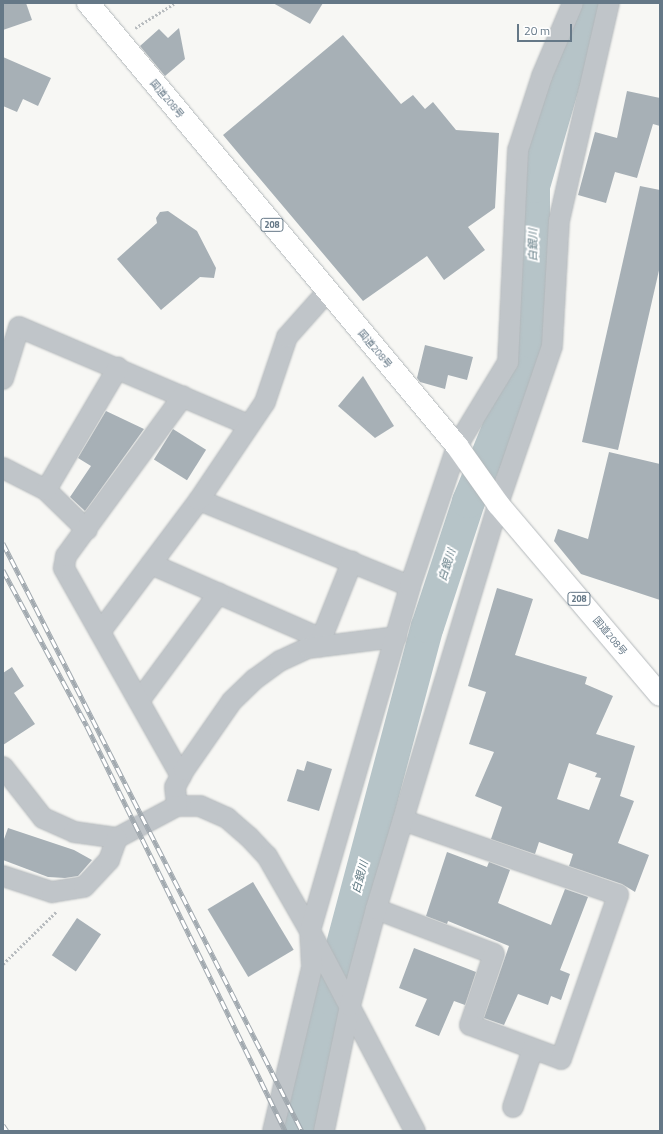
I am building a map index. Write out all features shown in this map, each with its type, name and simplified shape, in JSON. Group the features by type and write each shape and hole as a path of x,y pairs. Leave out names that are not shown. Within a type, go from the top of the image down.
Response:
{"highway":[{"name":"国道208号","path":"88,3 327,292 457,446 498,504 660,695"}],"street":[{"path":"273,1131 312,968 314,938 410,586 457,446 508,362 518,150 542,76 573,3"},
{"path":"324,1131 347,1000 376,909 498,504 552,346 559,222 609,3"},
{"path":"100,632 198,500 265,402 287,337 327,292"},
{"path":"3,379 19,327 249,425"},
{"path":"46,490 118,368"},
{"path":"181,776 64,568 66,556 87,530 183,396"},
{"path":"3,468 46,490 87,530"},
{"path":"198,500 410,586"},
{"path":"320,643 352,562"},
{"path":"151,564 219,593 320,643"},
{"path":"138,701 219,593"},
{"path":"177,806 175,787 181,776 213,725 256,679 280,661 320,643 396,637"},
{"path":"3,767 43,818 57,827 74,832 116,838 177,806 200,806 227,818 249,837 267,856 314,938 415,1131"},
{"path":"376,909 494,954 470,1025 561,1059 618,895 403,820"},
{"path":"3,876 52,892 84,887 95,878 109,860 116,838"},
{"path":"514,1107 533,1049"}],"path":[{"path":"117,38 175,3"},
{"path":"3,964 58,911 70,890"}],"building":[{"path":"3,3 26,3 32,20 3,30"},
{"path":"273,3 323,3 310,24"},
{"path":"179,28 185,59 165,76 140,46 159,29 168,38"},
{"path":"343,35 401,104 413,95 425,109 433,102 456,130 499,133 495,208 468,227 485,250 444,280 427,256 363,301 223,135"},
{"path":"3,57 51,78 38,106 23,99 17,112 3,106"},
{"path":"627,91 660,98 660,126 653,124 637,178 615,172 606,203 578,195 595,132 617,138"},
{"path":"640,186 660,190 660,266 618,450 582,442"},
{"path":"168,211 197,231 216,268 214,278 200,277 161,310 117,259 157,223 156,218 160,212"},
{"path":"425,345 473,357 467,380 448,375 445,389 420,382 417,378"},
{"path":"363,376 394,426 375,438 338,406"},
{"path":"106,411 144,429 85,511 70,497 91,466 78,458"},
{"path":"173,429 206,450 187,480 154,460"},
{"path":"609,452 660,464 660,600 581,574 554,541 558,529 588,539"},
{"path":"497,588 533,599 515,655 587,677 585,684 613,696 596,734 635,746 620,796 634,801 618,843 649,855 635,892 622,884 569,866 573,854 539,842 535,854 491,839 502,807 475,796 494,752 469,744 486,692 468,686","holes":["569,763 597,773 595,777 601,778 589,810 557,799"]},
{"path":"12,667 24,686 14,693 35,724 3,745 3,673"},
{"path":"307,761 332,769 319,811 287,801 297,769 304,771"},
{"path":"8,828 74,850 92,860 78,876 65,878 48,877 3,860 3,842"},
{"path":"447,852 487,867 489,862 510,870 498,903 551,925 565,889 588,897 560,970 570,974 561,1000 551,996 548,1005 518,994 504,1025 484,1018 509,946 448,921 447,924 426,916"},
{"path":"253,882 294,950 248,977 208,909"},
{"path":"77,918 101,934 76,972 52,955"},
{"path":"414,948 476,972 465,1005 454,1001 439,1036 415,1026 427,999 399,988"}],"waterway":[{"name":"白銀川","path":"299,1131 328,997 427,626 468,501 533,342 533,186 586,3"}],"railway":[{"path":"3,543 302,1131"},
{"path":"3,570 87,726 285,1131"},
{"path":"3,1125 7,1131"}]}
